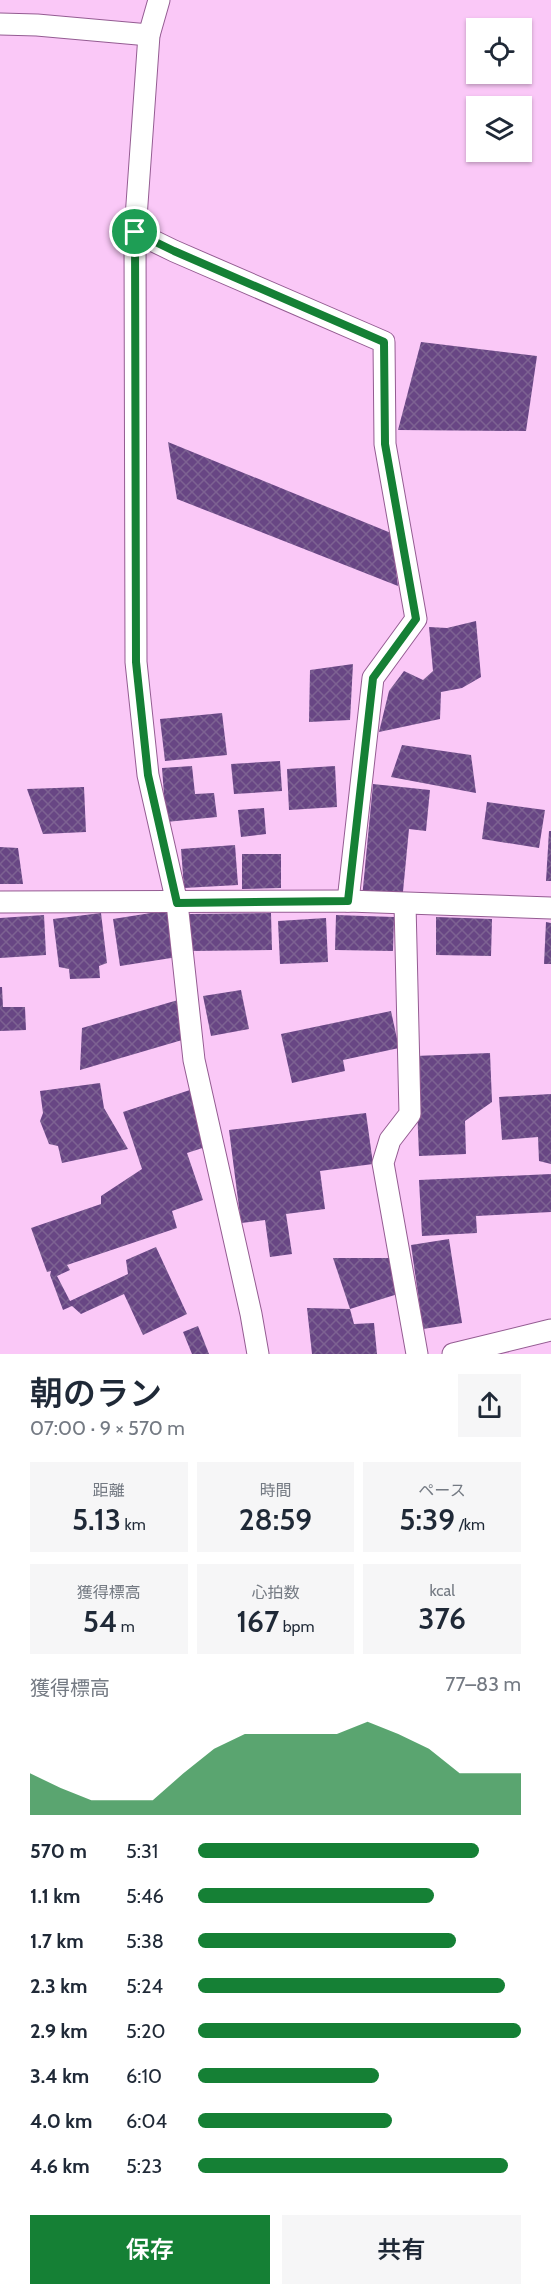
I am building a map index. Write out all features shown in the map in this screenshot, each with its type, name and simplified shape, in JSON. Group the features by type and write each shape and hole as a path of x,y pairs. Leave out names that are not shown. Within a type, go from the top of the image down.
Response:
{"street":[{"path":"159,0 149,35 135,232 136,662 148,775 177,903 194,1060 258,1354"},
{"path":"0,24 149,35"},
{"path":"135,232 384,342 385,444 416,619 373,678 348,901"},
{"path":"0,902 348,901 551,908"},
{"path":"405,904 410,1114 390,1140 383,1162 417,1354"},
{"path":"453,1354 551,1330"}],"building":[{"path":"421,342 537,356 526,431 398,430"},
{"path":"168,442 391,533 398,586 177,499"},
{"path":"476,621 481,677 462,688 441,692 440,719 379,732 389,691 404,671 423,680 433,671 429,627 447,628"},
{"path":"353,664 350,720 309,722 310,670"},
{"path":"222,713 227,755 165,761 160,719"},
{"path":"402,745 471,755 476,793 391,777"},
{"path":"280,761 282,791 234,794 231,764"},
{"path":"192,766 195,794 214,793 217,817 166,822 162,768"},
{"path":"335,766 337,807 289,810 287,769"},
{"path":"373,784 430,790 426,831 409,829 402,902 362,898"},
{"path":"84,787 86,832 43,834 27,789"},
{"path":"487,802 545,810 539,848 482,839"},
{"path":"264,808 266,834 241,837 238,810"},
{"path":"549,831 551,831 551,881 546,881"},
{"path":"235,845 238,885 184,888 181,849"},
{"path":"0,847 18,848 23,884 0,884"},
{"path":"242,854 281,854 281,888 242,889"},
{"path":"176,909 184,956 120,966 113,919"},
{"path":"101,913 107,963 99,966 100,978 70,979 69,969 59,967 53,919"},
{"path":"271,913 272,950 190,951 189,914"},
{"path":"44,915 46,955 0,958 0,918"},
{"path":"336,915 394,917 393,951 335,950"},
{"path":"436,917 492,919 491,956 436,955"},
{"path":"326,918 328,962 280,964 278,921"},
{"path":"546,922 551,923 551,964 544,964"},
{"path":"0,987 2,987 3,1007 25,1007 26,1030 0,1031"},
{"path":"241,990 249,1029 211,1036 203,996"},
{"path":"178,1000 189,1038 80,1070 82,1028"},
{"path":"391,1011 399,1048 343,1060 345,1071 292,1083 281,1034"},
{"path":"490,1053 492,1102 465,1121 466,1154 419,1156 415,1056"},
{"path":"100,1083 104,1108 128,1149 62,1163 58,1146 49,1144 40,1121 43,1113 40,1091"},
{"path":"196,1088 215,1144 187,1153 203,1200 172,1211 177,1228 67,1265 70,1270 57,1276 70,1301 128,1274 126,1260 156,1247 187,1314 143,1335 124,1294 81,1314 72,1306 63,1310 50,1275 51,1271 47,1272 31,1228 101,1204 101,1196 142,1169 123,1112"},
{"path":"551,1094 551,1164 539,1161 538,1137 502,1140 499,1097"},
{"path":"366,1113 373,1164 320,1171 325,1209 286,1214 292,1254 270,1257 265,1220 241,1223 229,1130"},
{"path":"551,1174 551,1212 476,1216 477,1233 422,1236 419,1180"},
{"path":"449,1239 462,1323 423,1329 411,1245"},
{"path":"333,1258 389,1258 401,1293 350,1309"},
{"path":"307,1308 350,1309 354,1324 374,1323 377,1354 312,1354"},
{"path":"198,1326 209,1354 192,1354 183,1332"}],"route":[{"path":"135,232 384,342 385,444 416,619 373,678 348,901 177,903 148,775 136,662 135,232"}]}
